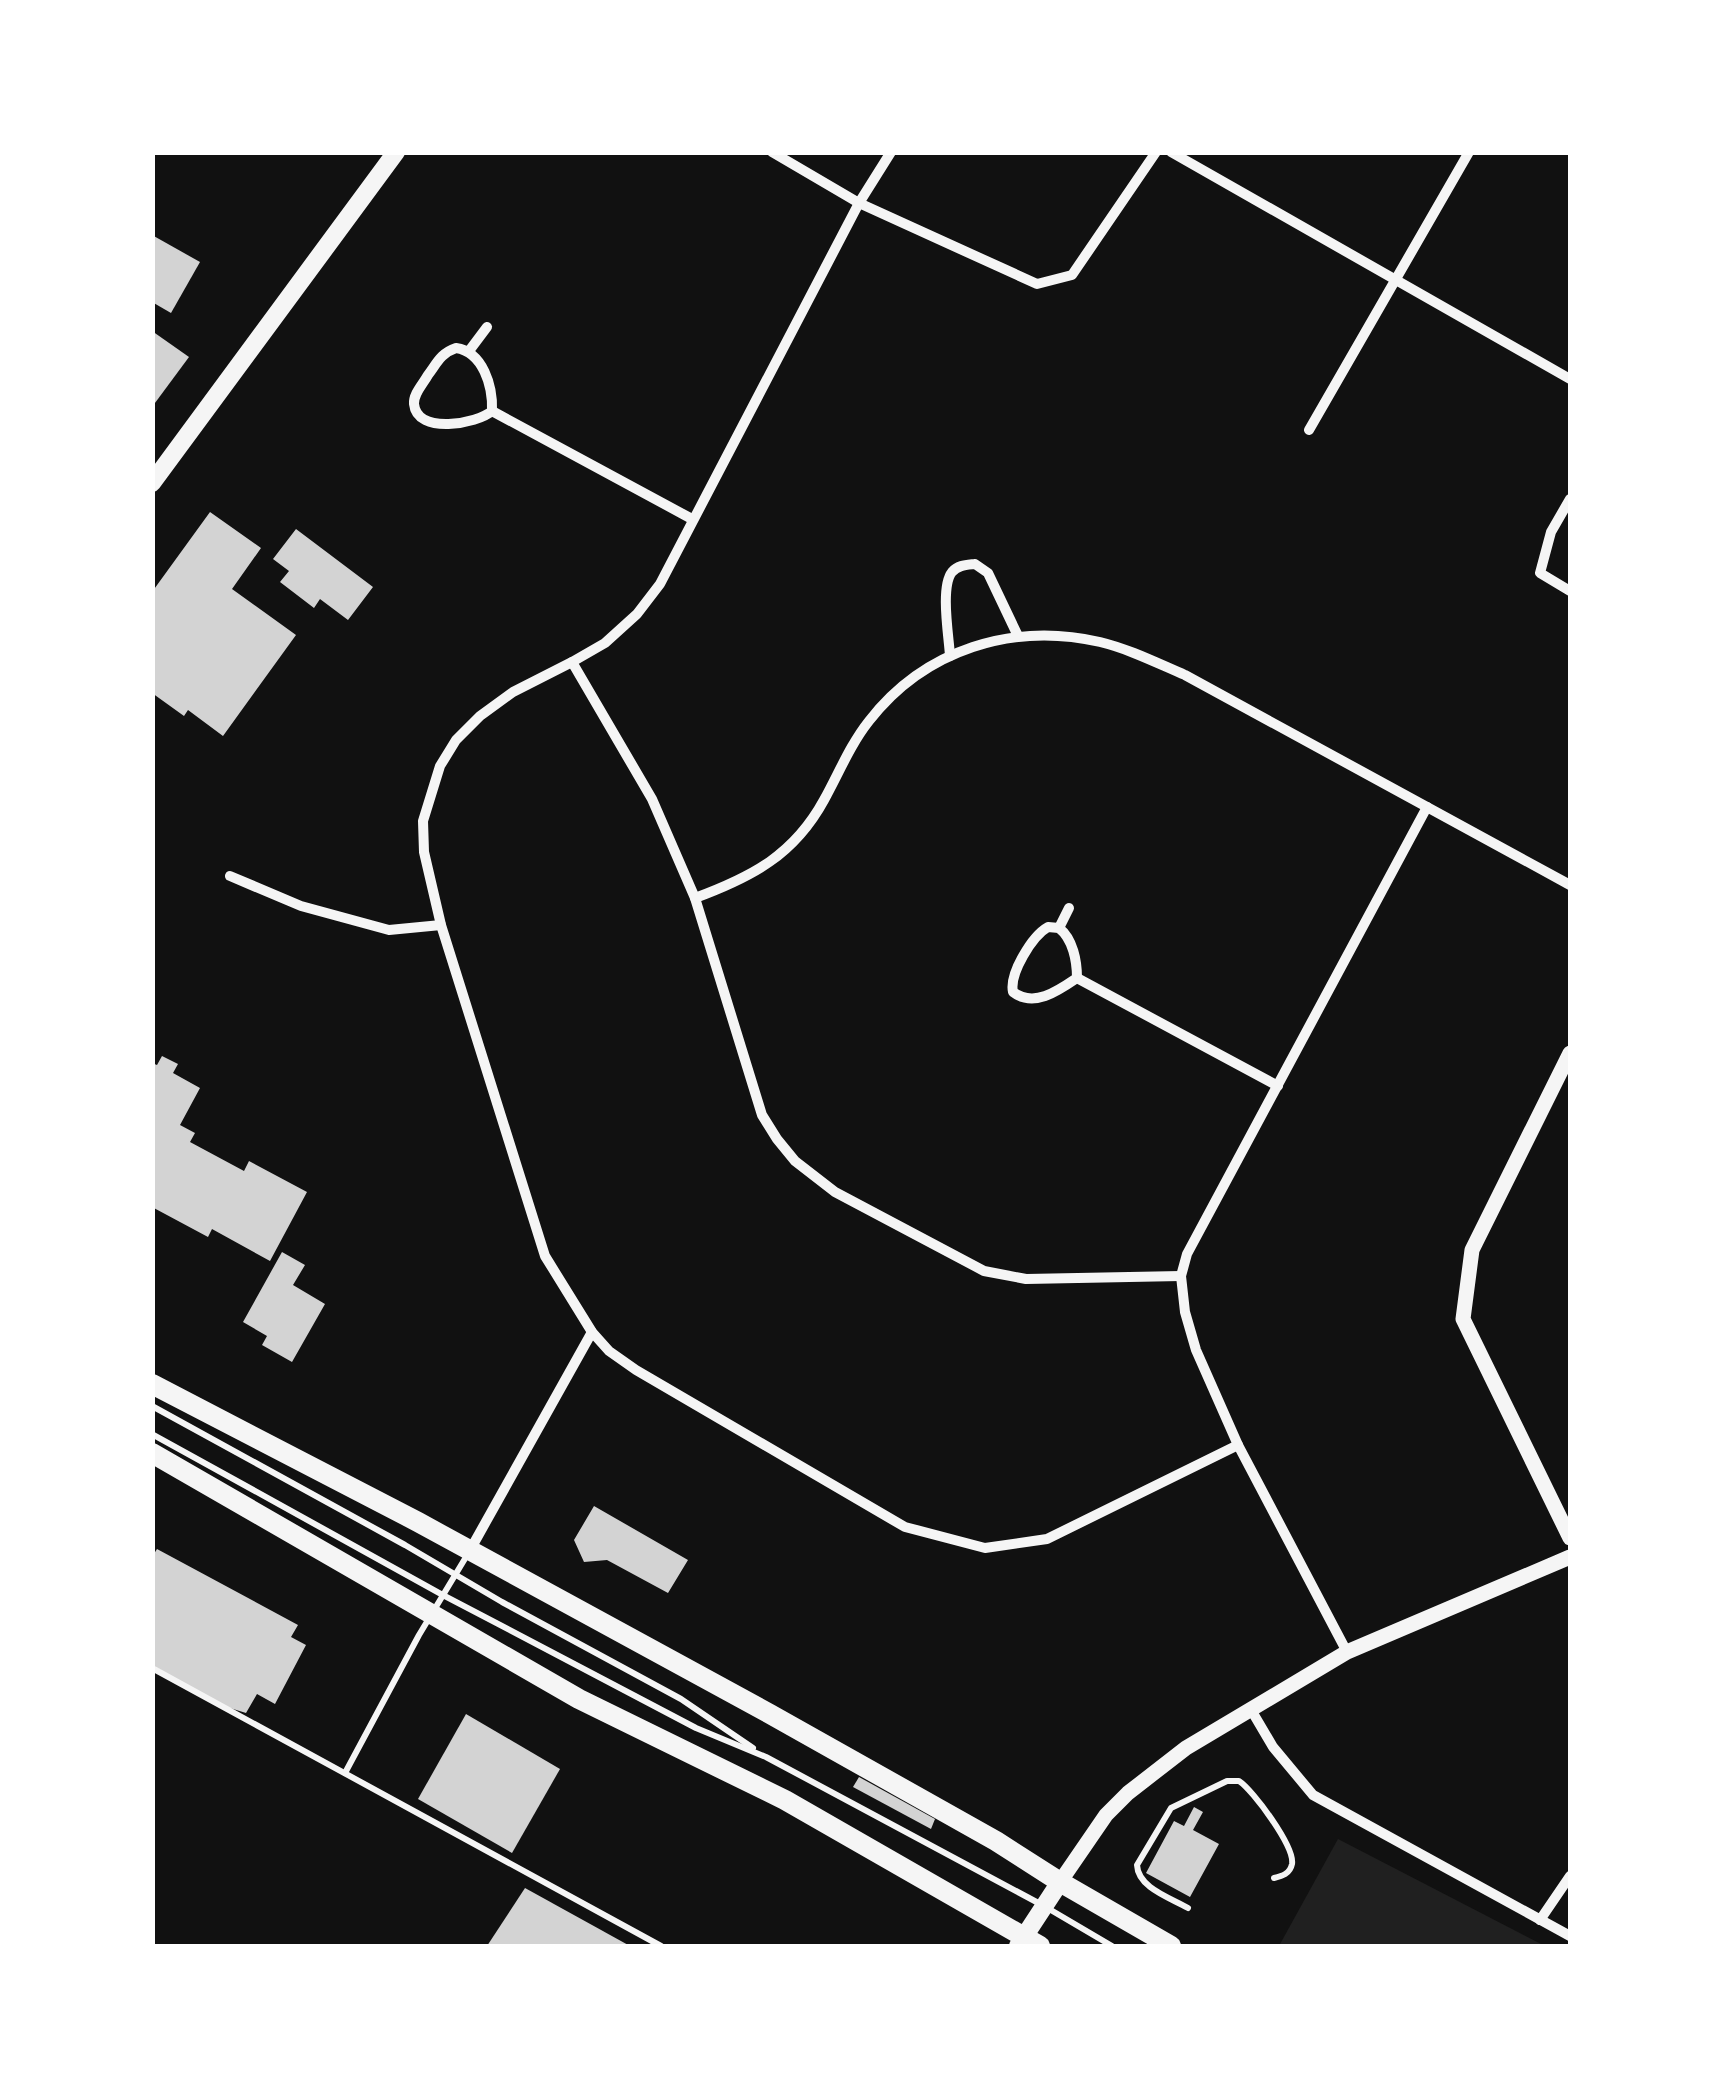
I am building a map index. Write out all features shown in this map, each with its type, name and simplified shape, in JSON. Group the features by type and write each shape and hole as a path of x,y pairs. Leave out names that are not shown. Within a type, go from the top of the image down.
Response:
{"main road":[{"path":"152,483 396,152"},
{"path":"152,1384 403,1514 788,1724 996,1841 1171,1946"},
{"path":"152,1454 579,1699 786,1800 1028,1944 1044,1906 1060,1882"}],"street":[{"path":"772,152 859,203 1037,284 1072,275 1156,152"},
{"path":"891,152 859,203 660,584 637,614 605,643 514,692 480,716 456,740 440,766 424,821 424,852 441,925 545,1256 592,1332 636,1370 905,1527 986,1548 1047,1538 1238,1445"},
{"path":"1171,152 1570,379"},
{"path":"1308,430 1469,152"},
{"path":"469,351 487,327"},
{"path":"456,348 469,351 481,364 492,411 476,420 436,424 422,417 414,405 417,392 442,354 456,348"},
{"path":"492,411 692,519"},
{"path":"1570,500 1551,532 1540,573 1570,591"},
{"path":"950,656 946,584 958,567 975,564 988,573 1018,636"},
{"path":"695,898 750,875 791,846 811,822 850,749 871,719 919,673 976,645 1018,636 1066,636 1101,643 1185,675 1570,885"},
{"path":"572,662 652,798 695,898 762,1115 776,1139 813,1177 984,1271 1026,1279 1181,1276"},
{"path":"1347,1652 1238,1445 1196,1350 1185,1312 1181,1276 1188,1254 1427,807"},
{"path":"230,876 301,906 389,930 441,925"},
{"path":"1059,928 1069,908"},
{"path":"1048,927 1059,928 1070,941 1077,978 1038,999 1024,1000 1013,992 1012,978 1037,934 1048,927"},
{"path":"1077,978 1278,1086"},
{"path":"1570,1053 1472,1250 1463,1318 1570,1538"},
{"path":"470,1552 592,1332"},
{"path":"1060,1882 1106,1815 1128,1792 1186,1748 1347,1652 1570,1557"},
{"path":"1250,1708 1273,1747 1313,1794 1570,1936"},
{"path":"1540,1920 1570,1876"}],"lane":[{"path":"152,1406 681,1699 766,1757"},
{"path":"152,1434 443,1595 696,1728 766,1757 1112,1946"},
{"path":"345,1773 470,1552"},
{"path":"152,1668 661,1946"},
{"path":"1188,1908 1144,1883 1137,1866 1168,1811 1227,1782 1239,1781 1249,1788 1289,1850 1290,1870 1274,1878"}],"shaded area":[{"path":"1338,1839 1545,1946 1279,1946"}],"building":[{"path":"152,235 200,262 171,313 152,302"},
{"path":"152,331 189,357 152,407"},
{"path":"210,512 261,548 232,589 296,635 223,736 188,710 184,716 152,693 152,592"},
{"path":"296,529 373,587 348,620 320,599 314,608 280,582 289,571 273,559"},
{"path":"162,1056 178,1064 173,1073 200,1088 180,1125 195,1133 190,1142 244,1171 249,1161 307,1192 270,1261 212,1229 208,1237 152,1207 152,1063 157,1065"},
{"path":"282,1252 305,1265 293,1285 325,1304 292,1362 262,1345 267,1336 243,1322"},
{"path":"594,1506 688,1560 668,1593 607,1560 584,1562 574,1540"},
{"path":"157,1549 298,1625 291,1637 306,1645 275,1704 257,1694 246,1713 217,1704 152,1665 152,1557"},
{"path":"466,1714 560,1769 512,1853 418,1799"},
{"path":"859,1777 935,1819 931,1829 853,1787"},
{"path":"1194,1807 1203,1812 1193,1830 1219,1844 1190,1897 1146,1873 1174,1821 1184,1826"},
{"path":"525,1888 630,1946 487,1946"}]}
